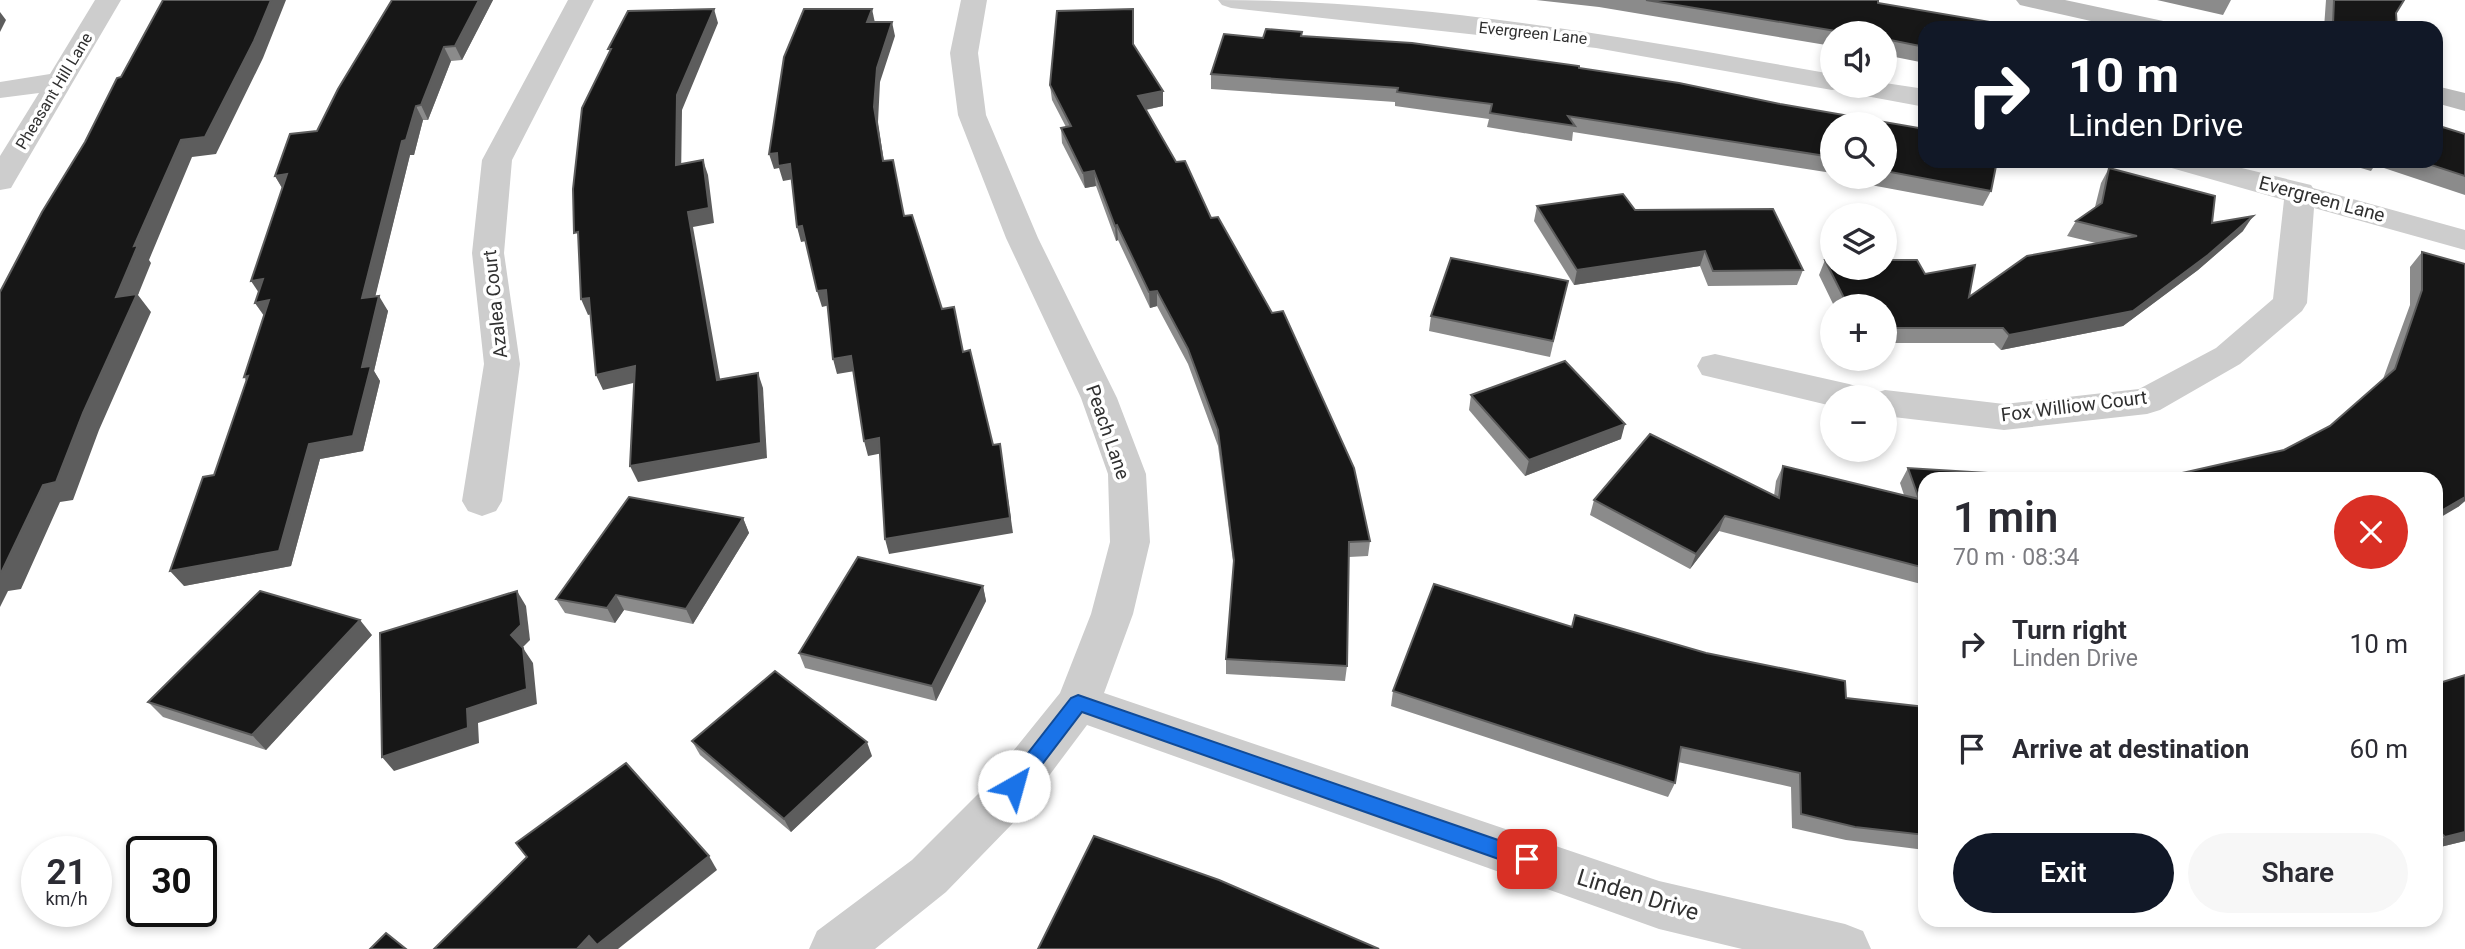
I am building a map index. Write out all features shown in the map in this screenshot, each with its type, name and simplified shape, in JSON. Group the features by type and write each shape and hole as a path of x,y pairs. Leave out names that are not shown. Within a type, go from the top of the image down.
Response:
{"street":[{"name":"Pheasant Hill Lane","path":"0,181 108,0"},
{"name":"Azalea Court","path":"482,501 502,364 488,253 497,160 581,0"},
{"name":"Peach Lane","path":"835,949 929,876 998,806 1078,703 1112,614 1130,542 1127,474 1100,398 1023,238 972,115 964,53 974,0"},
{"name":"Evergreen Lane","path":"1231,0 1596,40 1820,80"},
{"path":"2037,1 2127,21"},
{"path":"0,89 60,81"},
{"path":"1897,93 1918,97"},
{"path":"2443,96 2465,102"},
{"name":"Evergreen Lane","path":"2207,168 2301,192 2465,240"},
{"name":"Fox Williow Court","path":"1897,404 2004,417 2147,401 2228,356 2290,303 2301,192"},
{"path":"1715,366 1820,390"},
{"name":"Linden Drive","path":"1078,703 1659,905 1845,949"}],"building":[{"path":"163,0 271,0 254,41 205,137 181,140 134,246 138,245 116,297 137,294 83,413 56,482 43,485 0,572 0,292 42,212 85,142 117,78 121,77"},
{"path":"392,0 479,0 455,46 444,47 421,105 416,106 406,140 402,141 362,298 379,296 362,367 371,366 353,436 309,444 279,551 170,571 203,477 214,475 248,376 244,377 269,300 255,303 263,279 251,281 287,174 275,176 290,134 317,131 338,89"},
{"path":"1646,0 1878,0 1878,3 1984,21 1918,21 1918,46 1897,41 1897,21 1820,21 1820,28"},
{"path":"2334,0 2404,0 2396,13 2397,21 2333,21"},
{"path":"714,9 677,95 676,165 703,160 709,208 688,212 717,380 758,373 761,443 630,466 635,366 596,375 589,298 581,299 578,232 574,233 573,189 582,108 628,11"},
{"path":"804,9 872,9 867,22 892,22 877,68 874,107 883,161 893,160 904,216 912,215 942,309 954,307 963,352 970,350 993,445 1000,444 1010,518 885,539 879,438 864,441 851,356 833,359 826,290 817,291 802,226 797,227 790,164 778,166 777,153 769,154 784,57"},
{"path":"1133,9 1133,44 1163,91 1138,96 1176,162 1185,161 1211,218 1218,217 1272,313 1283,311 1354,468 1370,541 1349,542 1347,666 1226,659 1234,560 1218,430 1188,349 1157,291 1149,292 1117,225 1115,226 1094,171 1083,173 1061,128 1071,126 1050,85 1057,11"},
{"path":"1266,29 1302,32 1301,36 1412,43 1579,66 1826,112 1820,112 1820,155 1568,116 1575,126 1490,113 1492,104 1397,92 1398,88 1211,74 1224,34 1263,38"},
{"path":"1897,124 1918,128 1918,168 1996,168 1991,191 1897,173"},
{"path":"2443,127 2465,134 2465,176 2440,168 2443,168"},
{"path":"2109,168 2215,196 2212,223 2253,216 2208,255 2133,311 2009,335 2003,328 1897,328 1897,294 1842,294 1835,280 1897,280 1897,260 1917,260 1925,274 1975,265 1969,297 2027,256 2137,236 2076,221 2102,203"},
{"path":"1623,194 1635,210 1773,209 1803,270 1713,271 1705,251 1577,270 1537,206"},
{"path":"2422,252 2465,264 2465,497 2443,510 2443,472 2187,472 2284,450 2330,426 2395,369 2422,290"},
{"path":"1451,258 1568,281 1553,341 1431,316"},
{"path":"1565,361 1625,424 1529,460 1471,395"},
{"path":"1650,434 1779,498 1783,466 1918,499 1918,566 1725,516 1696,554 1594,500"},
{"path":"1908,468 1972,472 1918,472 1918,496"},
{"path":"629,497 743,518 686,609 616,595 607,608 556,599"},
{"path":"858,557 983,586 932,686 799,653"},
{"path":"1434,584 1572,627 1575,615 1706,653 1845,681 1846,698 1918,706 1918,834 1855,827 1801,814 1800,773 1681,747 1675,783 1393,691"},
{"path":"260,591 360,620 252,735 148,702"},
{"path":"517,591 521,625 511,635 523,648 527,689 467,709 468,728 382,757 380,633"},
{"path":"775,671 867,742 784,819 692,741"},
{"path":"2465,675 2465,832 2445,837 2443,835 2443,682"},
{"path":"626,763 709,856 597,945 589,936 577,949 434,949 527,857 516,843"},
{"path":"1094,836 1219,880 1379,949 1038,949"},
{"path":"386,933 406,949 370,949"}],"route":[{"path":"1014,786 1078,703 1527,859"}]}
